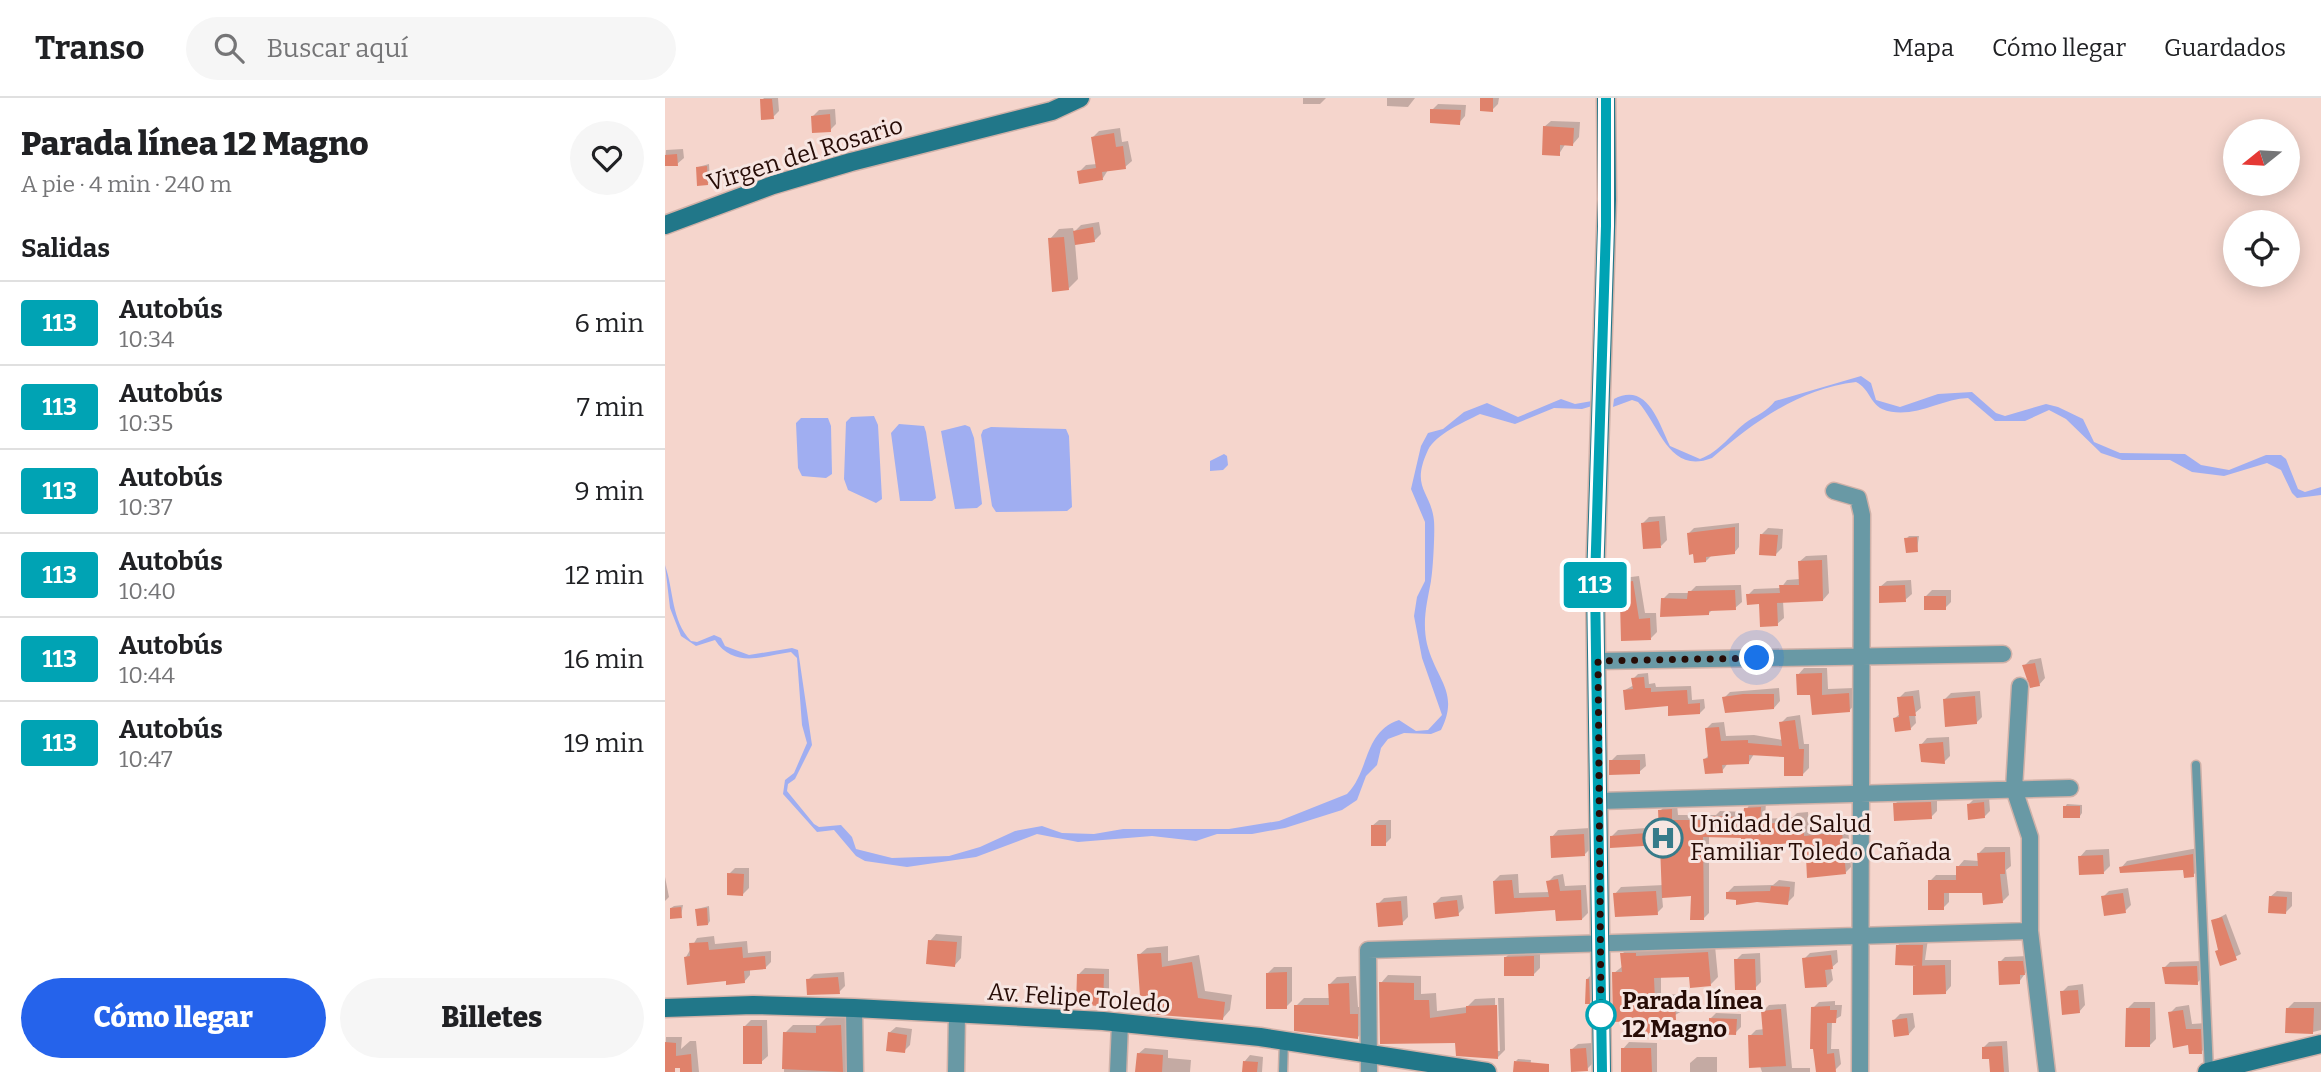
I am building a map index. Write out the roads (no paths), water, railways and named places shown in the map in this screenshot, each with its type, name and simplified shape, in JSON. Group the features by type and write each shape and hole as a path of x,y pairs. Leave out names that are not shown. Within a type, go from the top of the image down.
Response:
{"street":[{"path":"1602,1072 1595,581 1606,226 1606,98"},
{"name":"Virgen del Rosario","path":"665,225 773,185 851,162 1052,111 1070,100"},
{"path":"1834,491 1858,498 1862,515 1860,1072"},
{"path":"1598,661 2003,654"},
{"path":"2019,686 2014,789 2030,837 2030,931 2047,1072"},
{"path":"1599,802 1862,792 2070,788"},
{"path":"1369,1072 1368,950 1599,946 2030,931"},
{"name":"Av. Felipe Toledo","path":"665,1008 854,1008 1120,1023 1369,1051 1487,1072"},
{"path":"854,1008 855,1072"},
{"path":"955,1072 957,1014"},
{"path":"1118,1072 1120,1023"},
{"path":"2208,1072 2321,1044"}],"lane":[{"path":"2196,765 2208,1072"},
{"path":"1283,1072 1284,1040"}],"water":[{"path":"1861,376 1871,383 1876,400 1900,407 1938,394 1972,392 1996,413 2005,416 2046,404 2058,407 2083,419 2094,442 2120,453 2185,454 2201,465 2229,470 2266,455 2281,455 2286,459 2298,489 2305,492 2321,487 2321,495 2297,498 2281,470 2267,463 2224,476 2192,472 2170,460 2122,460 2101,453 2066,419 2049,410 2025,421 1995,421 1968,398 1915,411 1893,412 1878,406 1856,382 1797,399 1761,420 1712,458 1697,461 1685,460 1675,454 1638,402 1632,400 1613,407 1614,399 1625,395 1643,400 1656,416 1670,446 1700,459 1714,452 1775,401"},
{"path":"1561,399 1575,404 1592,401 1592,406 1582,409 1554,408 1515,424 1480,414 1444,434 1428,450 1421,481 1432,511 1434,534 1425,628 1431,656 1445,686 1448,706 1446,717 1441,730 1431,734 1404,733 1388,739 1381,748 1377,765 1366,776 1357,800 1342,810 1285,828 1252,834 1217,834 1196,841 1152,836 1078,842 1037,834 976,857 907,867 865,861 856,856 834,830 817,832 783,794 785,780 794,773 807,743 802,725 797,658 791,652 760,658 740,658 731,655 715,640 696,646 681,636 670,608 665,565 676,615 691,641 697,642 714,635 721,638 725,646 749,655 792,648 798,650 812,745 795,779 788,784 787,791 814,824 819,827 841,825 852,837 856,849 892,858 949,856 980,847 1015,831 1042,826 1062,833 1094,834 1123,829 1229,829 1279,821 1347,794 1360,774 1373,743 1387,726 1399,720 1416,731 1428,730 1442,715 1422,658 1414,616 1417,597 1425,581 1425,522 1411,489 1421,446 1428,433 1443,429 1464,412 1487,403 1518,417"},
{"path":"874,416 878,425 882,499 876,503 848,490 844,479 846,422 851,417"},
{"path":"801,418 828,418 831,426 832,474 826,478 802,476 798,468 796,423"},
{"path":"899,424 924,426 936,498 932,501 900,501 891,433"},
{"path":"965,425 970,427 974,438 982,504 977,508 955,509 941,431"},
{"path":"991,427 1066,429 1069,436 1072,507 1067,511 996,512 992,506 981,435 983,430"},
{"path":"1224,454 1227,456 1228,465 1223,470 1210,471 1210,461"}],"place":[{"name":"Unidad de Salud Familiar Toledo Cañada","path":"1663,838"},
{"name":"Parada línea 12 Magno","path":"1601,1015"}]}
